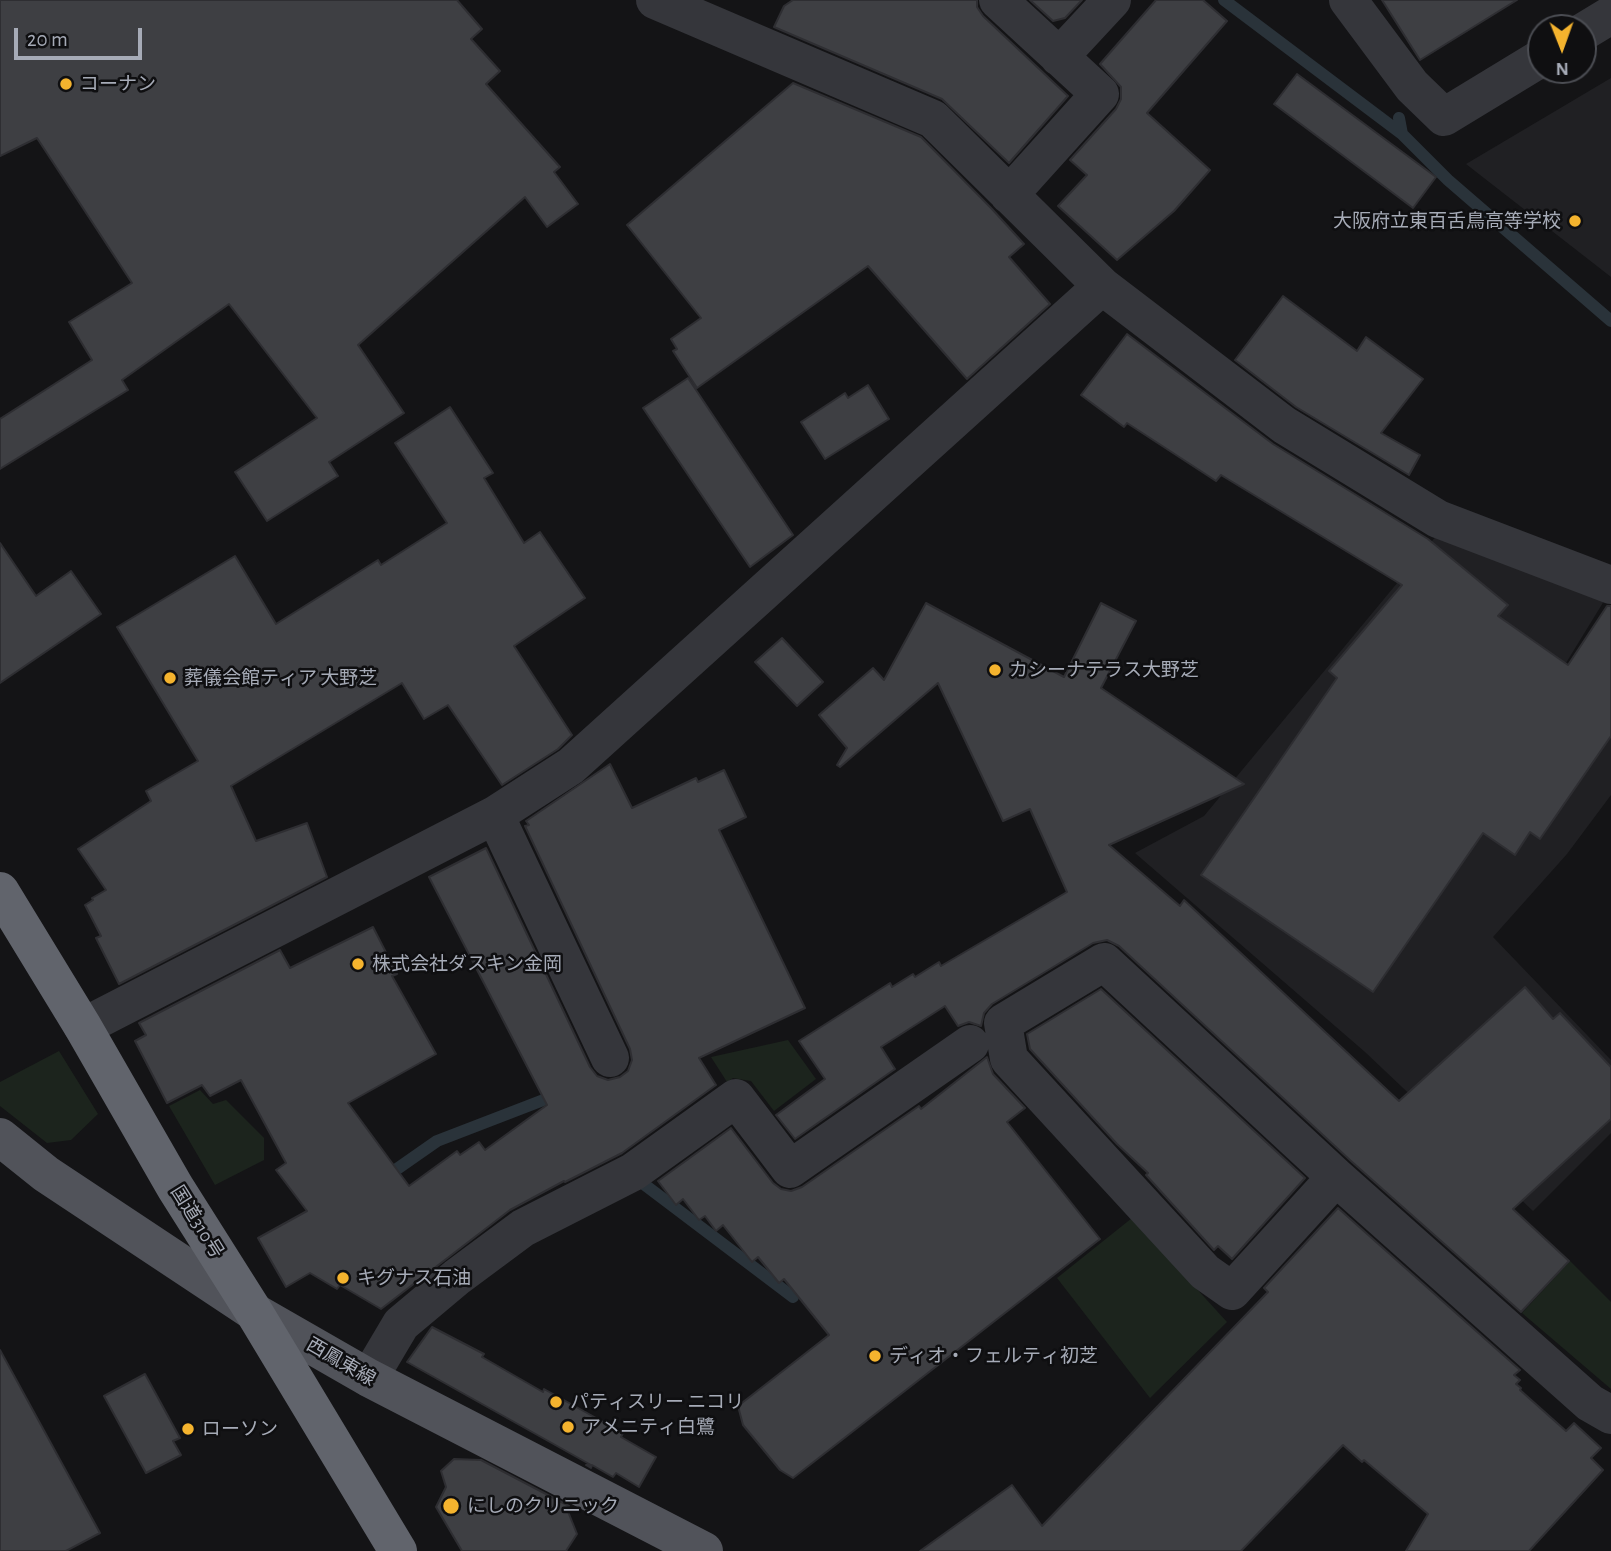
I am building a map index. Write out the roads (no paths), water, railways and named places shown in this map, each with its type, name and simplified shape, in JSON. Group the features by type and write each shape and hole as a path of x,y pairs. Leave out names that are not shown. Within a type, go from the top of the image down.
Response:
{"highway":[{"name":"国道310号","path":"0,891 83,1027 175,1187 398,1551"}],"main road":[{"name":"西鳳東線","path":"0,1137 46,1174 254,1312 369,1378 704,1551"}],"street":[{"path":"655,0 933,119 1102,286 1284,425 1438,519 1611,585"},
{"path":"998,0 1100,94 1009,195"},
{"path":"1059,57 1112,0"},
{"path":"1348,0 1412,86 1444,117 1527,67"},
{"path":"83,1027 495,815 571,766 1102,286"},
{"path":"495,815 610,1058"},
{"path":"1336,1177 1232,1291 1205,1272 1009,1059 1003,1023 1104,962 1336,1177 1590,1403 1611,1415"},
{"path":"369,1378 401,1324 457,1277 523,1228 633,1172 736,1098 790,1169 925,1062 970,1044"}],"waterway":[{"path":"1224,0 1402,134"},
{"path":"1399,118 1402,134 1448,180 1611,321"},
{"path":"384,1178 437,1141 559,1094"},
{"path":"641,1182 793,1297"}],"place":[{"name":"コーナン","path":"66,84"},
{"name":"大阪府立東百舌鳥高等学校","path":"1575,221"},
{"name":"カシーナテラス大野芝","path":"995,670"},
{"name":"葬儀会館ティア 大野芝","path":"170,678"},
{"name":"株式会社ダスキン金岡","path":"358,964"},
{"name":"キグナス石油","path":"343,1278"},
{"name":"ディオ・フェルティ初芝","path":"875,1356"},
{"name":"パティスリー ニコリ","path":"556,1402"},
{"name":"アメニティ白鷺","path":"568,1427"},
{"name":"ローソン","path":"188,1429"},
{"name":"にしのクリニック","path":"451,1506"}]}
